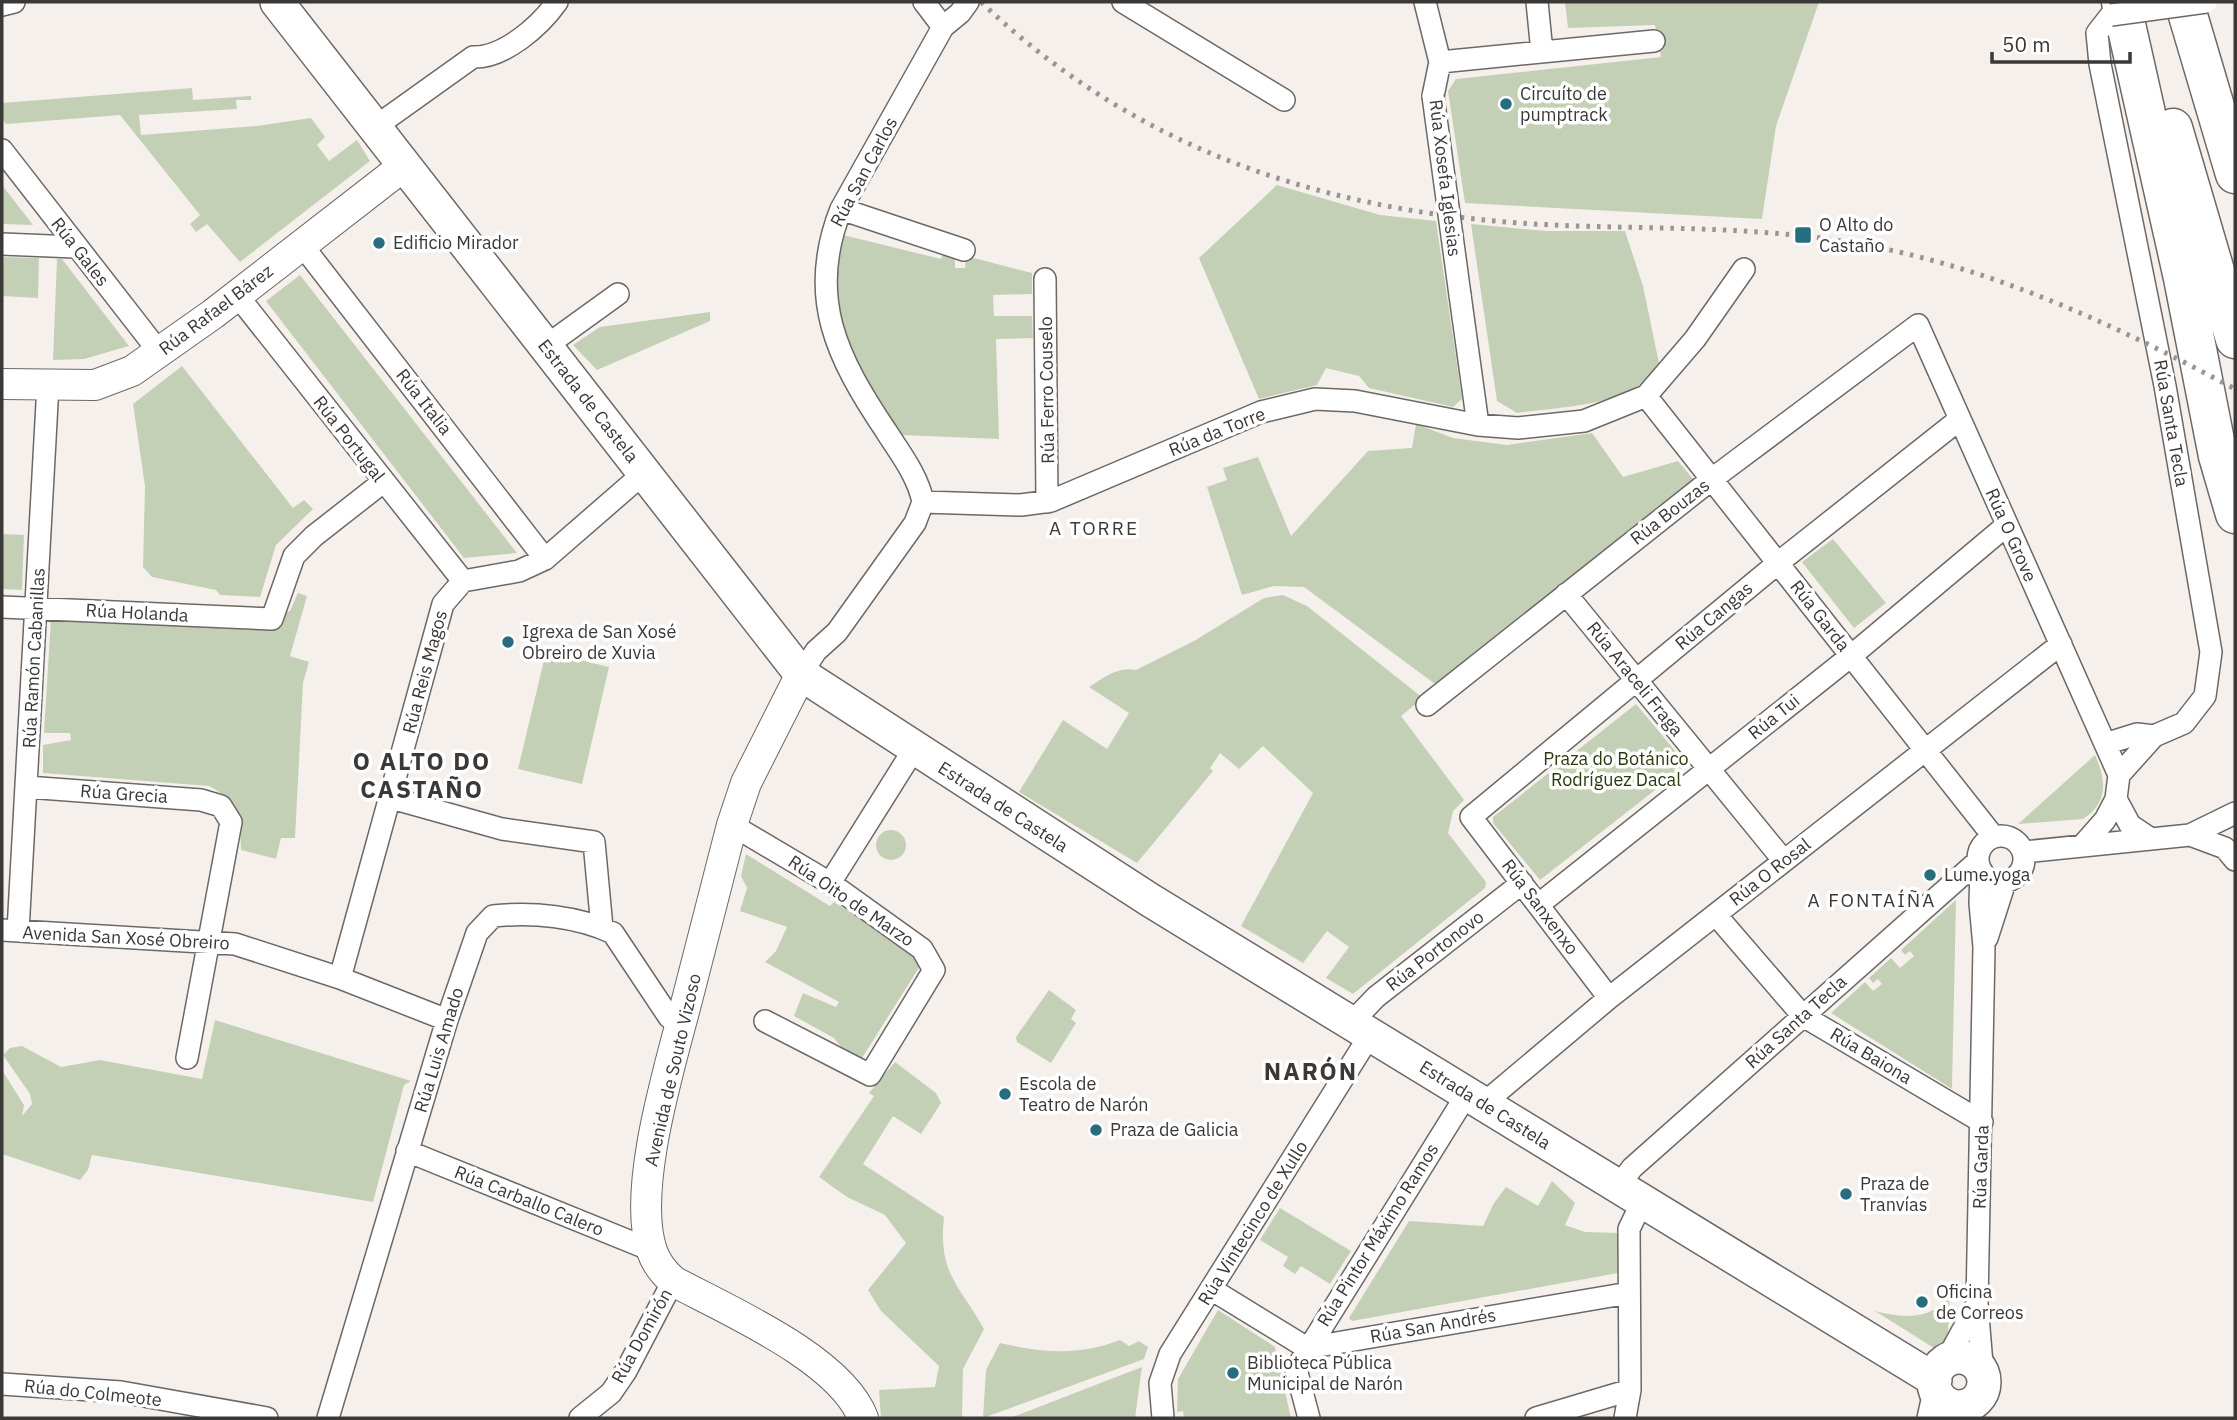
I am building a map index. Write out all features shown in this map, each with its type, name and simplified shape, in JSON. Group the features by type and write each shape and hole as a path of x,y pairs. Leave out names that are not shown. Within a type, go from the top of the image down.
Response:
{"highway":[{"path":"2184,2 2235,174"},
{"path":"2199,2 2235,102"},
{"path":"2123,6 2235,339"},
{"path":"2123,6 2183,278 2218,456 2235,514"}],"main road":[{"name":"Estrada de Castela","path":"277,2 801,674 1118,880 1630,1194 1957,1399"}],"street":[{"path":"2,5 14,2"},
{"path":"374,127 473,57 487,57 543,23 557,2"},
{"path":"924,2 943,26 964,7"},
{"path":"1123,2 1284,100"},
{"path":"1425,2 1440,62 1654,41"},
{"path":"1537,2 1542,52"},
{"path":"2123,6 2206,2"},
{"name":"Rúa Santa Tecla","path":"2119,775 2154,736 2184,723 2205,696 2211,652 2165,387 2100,64 2097,33 2123,6"},
{"name":"Rúa San Carlos","path":"923,502 918,484 849,375 834,338 827,306 826,268 832,231 841,209 943,26"},
{"name":"Rúa Xosefa Iglesias","path":"1440,62 1433,96 1478,425"},
{"name":"Rúa Gales","path":"2,150 75,247 160,352"},
{"name":"Rúa Rafael Bárez","path":"2,384 95,385 132,371 237,295 405,165"},
{"path":"841,209 964,250"},
{"path":"2,244 75,247"},
{"name":"Rúa Italia","path":"302,244 545,559"},
{"name":"Rúa da Torre","path":"923,502 1021,505 1047,502 1261,412 1315,399 1355,401 1478,425 1518,428 1584,421 1646,396 1695,339 1744,269"},
{"name":"Rúa Ferro Couselo","path":"1045,279 1047,502"},
{"path":"545,346 618,294"},
{"name":"Rúa Portugal","path":"237,295 463,581"},
{"name":"Rúa O Grove","path":"1918,326 2119,775"},
{"name":"Rúa Bouzas","path":"1427,705 1712,479 1918,326"},
{"name":"Rúa Ramón Cabanillas","path":"10,931 27,787 48,385"},
{"name":"Rúa Garda","path":"1646,396 1993,836"},
{"name":"Rúa Cangas","path":"1471,817 1778,563 1960,419"},
{"path":"463,581 520,571 545,559 644,473"},
{"name":"Rúa Holanda","path":"2,607 272,619 294,556 314,536 383,482"},
{"path":"801,674 816,651 837,632 915,523 923,502"},
{"name":"Rúa Tui","path":"1538,905 1851,656 2007,525"},
{"name":"Rúa Reis Magos","path":"340,978 443,604 463,581"},
{"name":"Rúa Araceli Fraga","path":"1566,594 1784,861"},
{"name":"Rúa O Rosal","path":"1475,1099 1609,998 2061,645"},
{"name":"Avenida de Souto Vizoso","path":"651,1250 647,1191 657,1125 732,825 746,783 801,674"},
{"path":"2105,744 2137,734 2154,736"},
{"path":"830,883 914,749"},
{"path":"2082,846 2105,820 2116,799 2119,775"},
{"name":"Rúa Grecia","path":"27,787 201,800 220,806 231,822 209,942"},
{"path":"391,798 502,829 594,842 602,928 613,933 669,1017 681,1026"},
{"path":"2116,799 2130,825 2151,839"},
{"path":"2024,852 2190,835 2235,813"},
{"name":"Rúa Sanxenxo","path":"1471,817 1609,998"},
{"name":"Rúa Oito de Marzo","path":"732,825 830,883 922,948 934,970 870,1075 765,1021"},
{"path":"2082,846 2116,837 2130,825"},
{"path":"2190,835 2225,848 2235,860"},
{"path":"1993,836 2015,839 2024,852 2023,867 2019,874 2006,882 1991,880 1979,866 1981,846 1993,836"},
{"name":"Rúa Santa Tecla","path":"1625,1418 1630,1390 1629,1229 1632,1168 1803,1016 1979,866"},
{"name":"Rúa Garda","path":"1957,1399 1977,1304 1984,947 1979,866"},
{"name":"Rúa Garda","path":"1984,947 2006,882"},
{"name":"Rúa Portonovo","path":"1361,1029 1376,997 1522,883"},
{"name":"Rúa Baiona","path":"1716,915 1803,1016 1982,1122"},
{"name":"Rúa Luis Amado","path":"328,1418 447,1020 477,933 493,916 551,916 602,928"},
{"name":"Avenida San Xosé Obreiro","path":"10,931 234,944 340,978 447,1020"},
{"path":"187,1058 209,942"},
{"name":"Rúa Vintecinco de Xullo","path":"1163,1418 1160,1383 1163,1370 1361,1029"},
{"name":"Rúa Pintor Máximo Ramos","path":"1309,1418 1296,1369 1307,1348 1475,1099"},
{"name":"Rúa Carballo Calero","path":"407,1151 651,1250"},
{"path":"651,1250 661,1270 673,1280 801,1352 842,1387 859,1408 863,1418"},
{"name":"Rúa Domirón","path":"580,1418 611,1393 626,1371 673,1280"},
{"path":"1211,1289 1307,1348"},
{"name":"Rúa San Andrés","path":"1307,1348 1629,1293"},
{"name":"Rúa Garda","path":"1957,1399 1977,1304"},
{"name":"Rúa do Colmeote","path":"2,1384 121,1392 267,1418"},
{"path":"1536,1418 1630,1390"}],"green space":[{"path":"1565,2 1819,2 1776,126 1762,219 1465,203 1448,91 1456,79 1661,57 1655,25 1568,28"},
{"path":"192,88 193,100 251,96 251,100 236,100 237,109 139,115 141,135 257,126 311,118 325,137 317,145 329,161 357,140 370,161 240,262 207,224 196,232 190,224 200,215 120,115 6,124 2,119 2,103"},
{"path":"2,185 33,225 2,224"},
{"path":"1277,185 1380,215 1436,221 1462,399 1453,407 1369,388 1359,376 1326,368 1317,385 1259,399 1199,258"},
{"path":"1471,224 1546,231 1625,231 1643,286 1660,368 1646,381 1630,390 1612,398 1575,406 1517,413 1497,401"},
{"path":"839,234 941,259 944,252 955,255 955,268 965,268 966,256 1032,273 1032,294 993,295 994,316 1032,316 1033,338 996,339 999,439 901,435 892,424 857,369 839,326 835,292"},
{"path":"2,257 39,258 38,298 2,296"},
{"path":"57,259 62,259 129,346 84,359 53,360"},
{"path":"300,275 517,553 464,558 266,301"},
{"path":"710,312 710,321 597,370 573,345 600,327"},
{"path":"182,366 293,508 304,500 313,509 276,545 260,597 220,595 216,590 152,577 143,567 145,486 133,404"},
{"path":"1416,424 1453,438 1507,445 1592,433 1623,477 1678,461 1694,480 1435,684 1304,587 1274,586 1242,595 1207,487 1227,480 1223,468 1258,457 1291,536 1368,451 1412,448"},
{"path":"2,534 24,535 22,590 2,589"},
{"path":"1833,539 1886,603 1854,628 1802,562"},
{"path":"298,593 307,596 290,656 309,662 303,683 295,838 281,838 276,859 241,850 240,830 235,812 218,791 209,786 43,773 43,745 71,740 70,733 44,733 51,618 284,613 290,611"},
{"path":"1283,595 1307,606 1423,698 1401,716 1464,800 1453,811 1448,833 1486,882 1485,888 1353,994 1326,978 1349,947 1327,931 1303,963 1241,926 1313,793 1263,746 1239,769 1220,753 1210,768 1213,771 1137,863 1019,792 1063,720 1107,749 1129,713 1089,687 1111,674 1136,670 1194,641 1264,598"},
{"path":"546,652 609,667 582,784 518,769"},
{"name":"Praza do Botánico Rodríguez Dacal","path":"1636,704 1682,759 1682,769 1540,880 1493,823 1493,817"},
{"path":"2095,755 2103,790 2091,812 2083,819 2018,824"},
{"path":"891,830 902,834 906,845 902,856 891,860 880,856 876,845 880,834"},
{"path":"746,854 830,906 834,902 916,955 920,966 862,1058 846,1053 834,1038 794,1016 803,993 836,1007 839,1002 765,962 776,951 787,927 740,911 747,888 741,876"},
{"path":"1956,900 1952,1089 1831,1013 1865,982 1873,991 1882,984 1878,979 1873,983 1869,978 1891,958 1900,968 1914,956 1910,951 1905,955 1901,950"},
{"path":"1049,990 1076,1010 1071,1019 1076,1023 1051,1063 1017,1042 1016,1037"},
{"path":"215,1020 411,1081 404,1085 373,1202 92,1155 88,1170 80,1180 2,1154 2,1070 24,1105 22,1116 32,1104 30,1094 3,1055 10,1048 22,1046 61,1067 100,1060 202,1079"},
{"path":"895,1062 936,1093 941,1103 921,1134 893,1116 863,1164 944,1217 943,1236 947,1266 984,1329 963,1369 962,1418 881,1418 879,1390 935,1387 939,1366 881,1311 868,1290 906,1243 885,1215 847,1197 819,1177 874,1096 869,1093"},
{"path":"1552,1181 1575,1203 1565,1225 1585,1232 1618,1233 1618,1273 1352,1321 1349,1318 1409,1221 1483,1226 1494,1203 1506,1187 1538,1206"},
{"path":"1280,1208 1351,1251 1330,1284 1301,1266 1295,1274 1283,1266 1288,1257 1260,1240"},
{"path":"1950,1295 1947,1348 1942,1353 1875,1311 1916,1315 1934,1309"},
{"path":"1218,1310 1275,1347 1291,1418 1184,1418 1183,1411 1177,1412 1178,1379"},
{"path":"1120,1340 1129,1346 1139,1341 1148,1347 1144,1359 983,1418 986,1370 1000,1343 1046,1351 1075,1351"},
{"path":"1142,1367 1135,1418 1010,1418"}],"railway":[{"path":"981,2 1046,57 1113,104 1184,141 1257,171 1334,194 1413,211 1494,221 1784,234 1903,253 1952,266 2050,300 2144,342 2235,389"}],"place":[{"name":"Circuíto de pumptrack","path":"1506,104"},
{"name":"O Alto do Castaño","path":"1803,235"},
{"name":"Edificio Mirador","path":"379,243"},
{"name":"Igrexa de San Xosé Obreiro de Xuvia","path":"508,642"},
{"name":"Lume.yoga","path":"1930,875"},
{"name":"Escola de Teatro de Narón","path":"1005,1094"},
{"name":"Praza de Galicia","path":"1096,1130"},
{"name":"Praza de Tranvías","path":"1846,1194"},
{"name":"Oficina de Correos","path":"1922,1302"},
{"name":"Biblioteca Pública Municipal de Narón","path":"1233,1373"}],"district":[{"name":"A TORRE","path":"1094,528"},
{"name":"O ALTO DO CASTAÑO","path":"422,776"},
{"name":"A FONTAÍÑA","path":"1872,900"},
{"name":"NARÓN","path":"1311,1072"}]}
